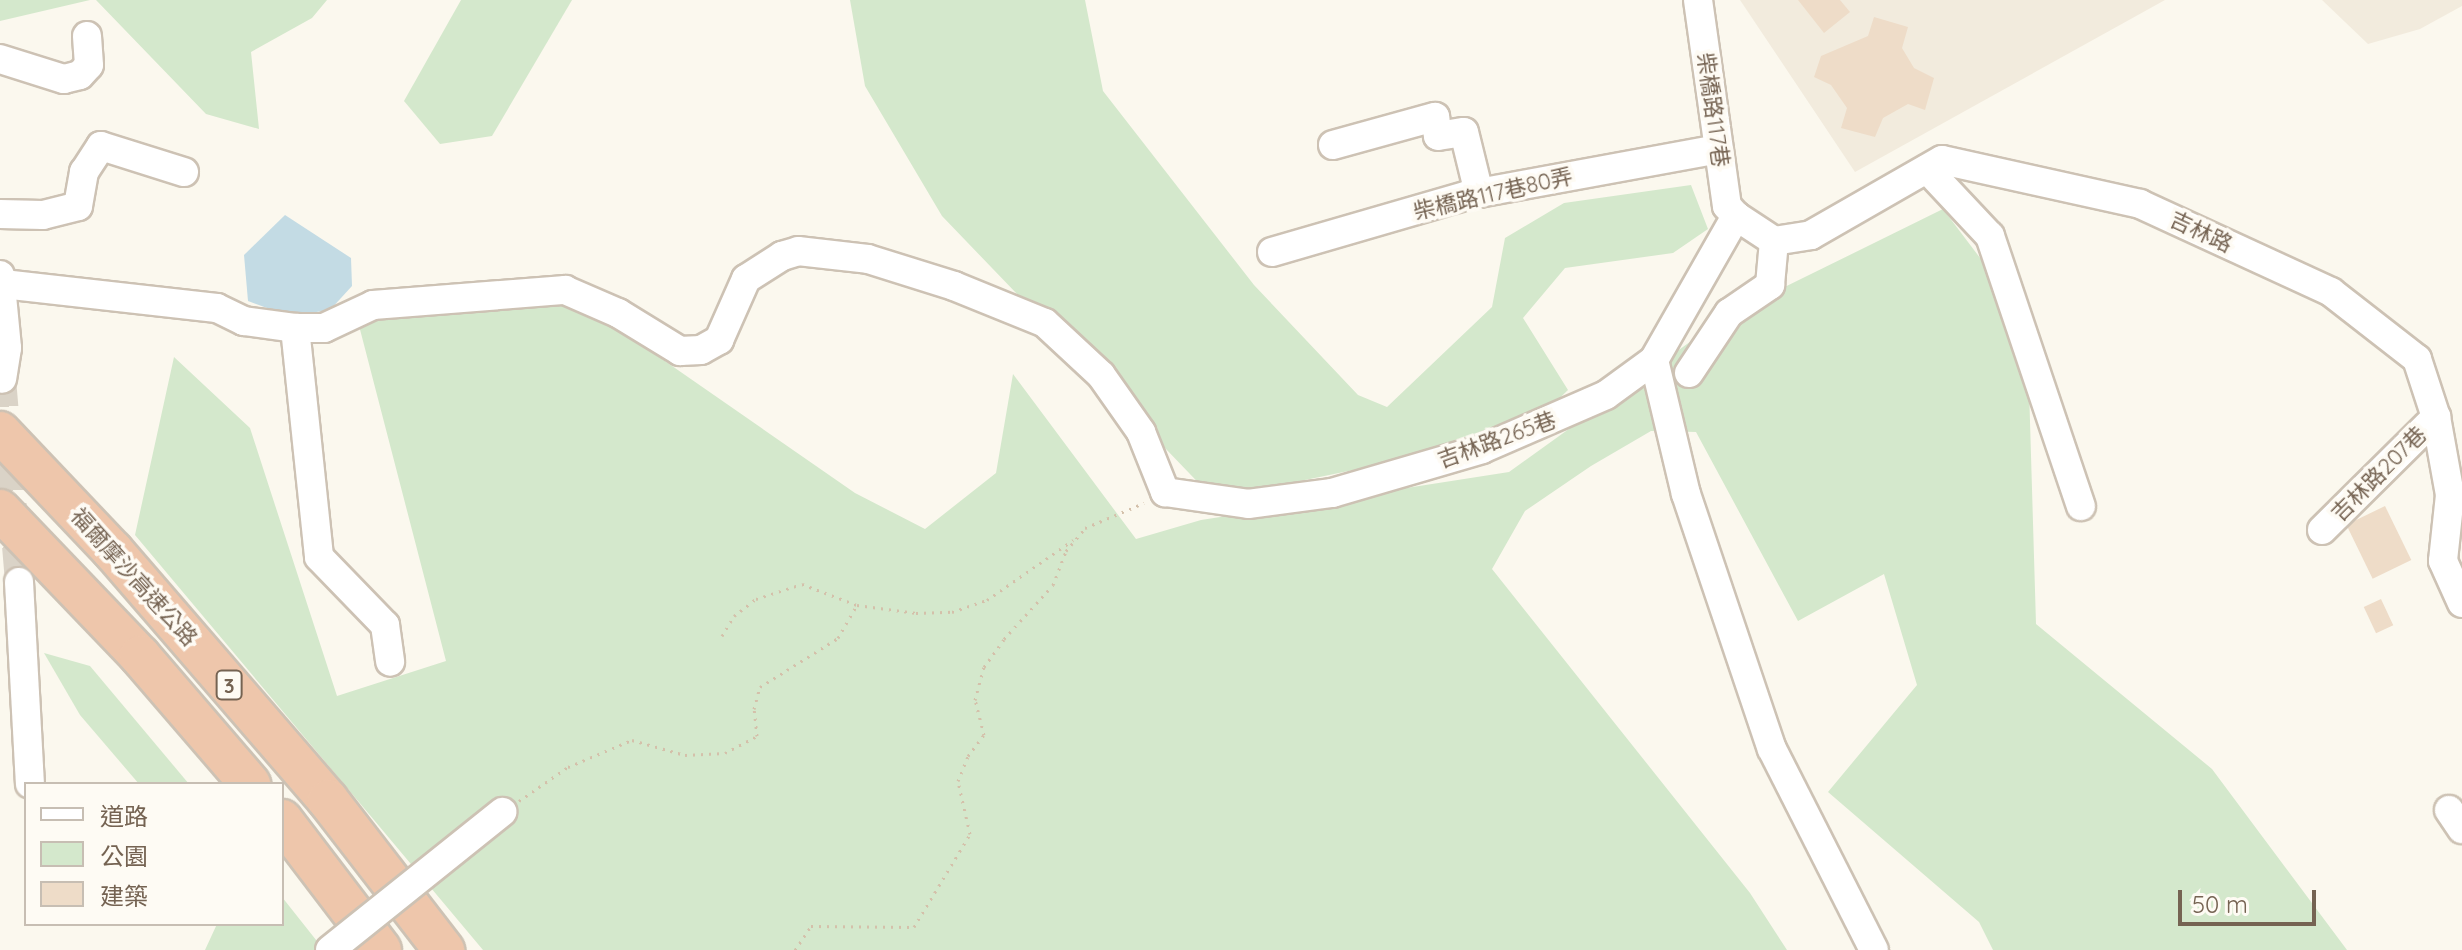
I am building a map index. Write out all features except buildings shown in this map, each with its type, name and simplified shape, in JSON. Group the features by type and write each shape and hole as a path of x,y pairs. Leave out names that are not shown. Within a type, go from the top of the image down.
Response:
{"highway":[{"name":"福爾摩沙高速公路","path":"0,432 113,551 317,788 444,950"},
{"name":"3","path":"0,510 140,656 248,782"},
{"path":"284,823 381,950"}],"street":[{"name":"柴橋路117巷","path":"1698,0 1727,206 1736,216"},
{"path":"0,59 64,79 80,75 89,65 87,36"},
{"path":"1333,145 1435,117 1438,136 1464,132 1479,193"},
{"path":"0,214 43,215 78,206 84,172 101,146 184,172"},
{"name":"柴橋路117巷80弄","path":"1272,252 1479,193 1718,149"},
{"name":"吉林路","path":"1774,241 1811,235 1942,160 2140,204 2331,292 2417,359 2436,417 2450,495 2443,561 2462,603"},
{"path":"1927,169 1990,236 2081,506"},
{"path":"1689,373 1729,313 1770,285 1774,241 1736,216"},
{"name":"吉林路265巷","path":"1165,492 1248,504 1332,493 1482,449 1606,395 1654,360 1736,216"},
{"path":"2,379 7,348 2,279 217,308 244,321 295,328 324,328 373,305 565,290 618,313 680,351 701,350 719,340 746,279 782,256 798,251 868,259 954,286 1045,323 1101,375 1141,432 1165,492"},
{"path":"295,328 319,557 385,625 390,662"},
{"path":"1654,360 1686,494 1772,749 1874,950"},
{"name":"吉林路207巷","path":"2322,530 2436,417"},
{"path":"19,582 30,782"},
{"path":"330,950 502,812"}],"path":[{"path":"795,950 811,926 914,927 970,834 963,815 963,795 958,781 968,756 984,735 975,700 984,667 1004,639 1053,585 1066,551 1085,528 1165,492"},
{"path":"722,636 734,616 756,599 802,584 857,605 916,613 952,612 987,600 1077,538"},
{"path":"502,812 568,767 632,740 685,755 725,753 757,736 754,709 760,687 838,638 857,605"}],"shaded area":[{"path":"1740,0 2165,0 1855,172"},
{"path":"2322,0 2462,0 2462,6 2420,29 2368,44"}],"green space":[{"path":"0,0 90,0 0,21"},
{"path":"96,0 327,0 312,18 251,52 259,129 206,114"},
{"path":"461,0 572,0 492,136 440,144 404,101"},
{"path":"850,0 1085,0 1103,91 1254,285 1358,395 1387,407 1492,307 1505,238 1564,203 1691,185 1708,229 1673,253 1565,268 1523,318 1568,390 1538,419 1421,456 1214,499 942,216 865,86"},
{"path":"1943,209 2027,320 2036,624 2212,769 2347,950 1993,950 1979,922 1828,792 1917,685 1884,574 1798,621 1696,432 1651,431 1591,466 1525,511 1492,569 1750,893 1787,950 483,950 135,535 174,357 250,428 337,696 446,661 356,314 551,282 855,493 925,529 996,473 1013,374 1136,539 1201,520 1509,472 1726,316"},
{"path":"44,653 90,666 187,782 137,782 80,715"},
{"path":"284,900 324,950 205,950 216,926 284,926"}],"water":[{"path":"285,215 351,258 352,286 330,310 289,316 248,301 244,255"}],"tunnel":[{"path":"2,379 19,582"}]}
